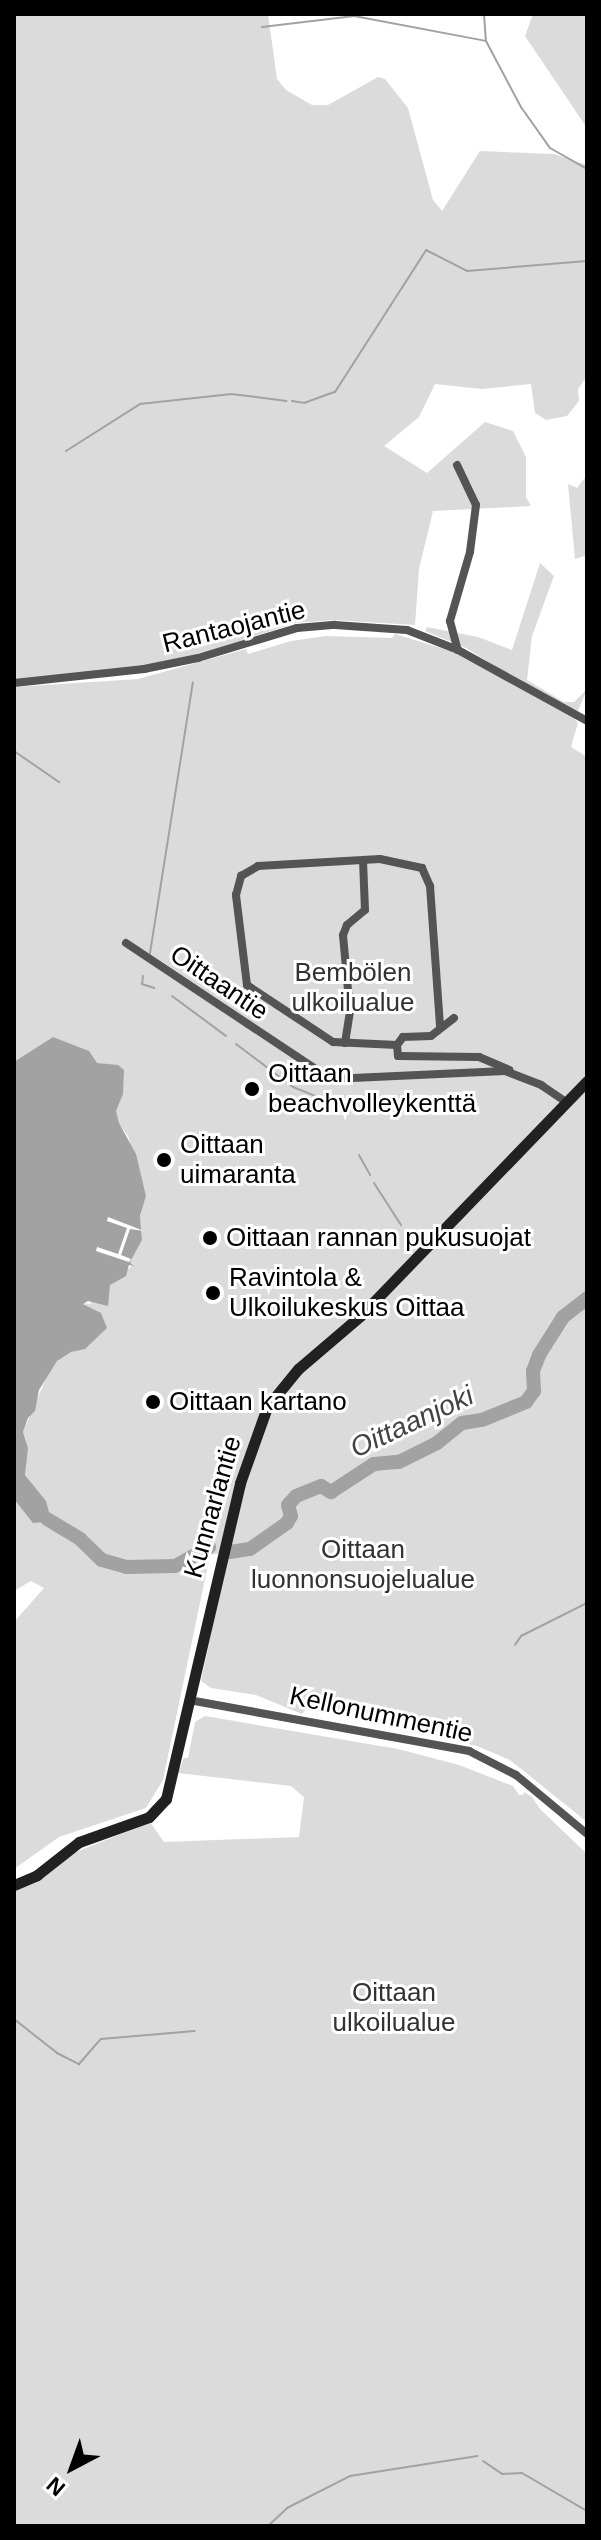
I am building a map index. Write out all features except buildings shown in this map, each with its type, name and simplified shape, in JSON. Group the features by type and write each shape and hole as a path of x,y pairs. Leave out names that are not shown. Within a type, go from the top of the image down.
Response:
{"main road":[{"name":"Kunnarlantie","path":"14,1885 37,1875 79,1842 138,1823 158,1809 173,1782 240,1483 262,1418 275,1394 298,1369 360,1316 587,1081"}],"street":[{"path":"457,465 476,505 470,552 450,621 458,650"},
{"name":"Rantaojantie","path":"14,683 144,669 198,658 297,628 335,625 407,630 458,650 587,721"},
{"path":"397,1045 345,1043 325,1038 247,985 236,895 241,876 258,866 363,861 398,862 422,868 427,875 440,1027"},
{"path":"345,1043 350,1012 343,935 347,925 365,910 363,861"},
{"name":"Oittaantie","path":"126,943 331,1079 513,1073 541,1085 565,1101"},
{"path":"454,1018 431,1036 403,1037 397,1045 398,1056 489,1059 513,1073"},
{"name":"Kellonummentie","path":"189,1700 469,1751 516,1775 587,1834"}],"green space":[{"path":"14,14 268,14 277,79 286,90 312,105 328,105 378,77 385,79 408,108 433,200 442,211 480,151 554,154 587,165 587,376 578,389 579,401 567,416 546,420 535,413 531,384 482,389 435,384 419,417 384,446 427,473 485,422 513,431 526,457 526,497 531,506 433,511 419,569 415,625 334,620 295,623 213,650 140,667 14,680"},
{"path":"533,14 587,14 587,128 525,36"},
{"path":"587,475 587,555 575,559 568,484 577,488"},
{"path":"540,563 554,576 532,636 527,680 564,702 574,702 587,689 578,711 546,697 466,648 425,631 427,627 478,637 512,650"},
{"path":"395,634 451,651 573,717 578,723 571,747 587,757 587,1822 510,1760 477,1746 306,1709 302,1714 256,1695 211,1688 201,1681 229,1551 210,1555 163,1780 146,1808 59,1837 14,1869 14,1622 44,1588 31,1581 14,1591 14,1491 44,1522 50,1517 43,1498 25,1475 22,1452 26,1440 23,1432 51,1367 97,1314 83,1303 92,1304 90,1302 134,1264 129,1262 142,1240 140,1216 146,1196 128,1136 119,1124 14,1066 14,687 138,679 246,649 248,654 291,641 326,636 392,638"},
{"name":"Oittaan ulkoilualue","path":"205,1716 398,1749 459,1765 513,1786 519,1795 524,1792 532,1797 540,1809 587,1854 587,2526 14,2526 14,1890 39,1878 74,1853 150,1822 164,1842 299,1837 304,1797 291,1786 178,1773 184,1758 188,1758 195,1722"}],"shaded area":[{"path":"53,1037 89,1051 97,1063 118,1065 124,1070 123,1094 116,1111 136,1154 146,1196 140,1216 142,1240 130,1262 134,1266 129,1265 126,1276 110,1285 108,1306 88,1301 83,1304 101,1313 107,1328 85,1349 71,1352 57,1361 39,1390 35,1411 28,1418 23,1432 28,1448 25,1475 46,1501 50,1516 44,1522 33,1523 14,1499 14,1062"}],"pier":[{"path":"108,1217 144,1231 130,1229 121,1255 131,1259 129,1262 96,1251 97,1247 118,1254 127,1228 107,1221"}],"waterway":[{"path":"484,14 486,41 521,107 550,148 587,169"},
{"path":"262,27 354,16 486,41"},
{"path":"292,401 304,403 335,392 426,250 467,271 587,261"},
{"path":"66,451 140,404 231,394 287,401"},
{"path":"150,953 193,682"},
{"path":"14,751 59,782"},
{"path":"143,976 142,984 154,988"},
{"path":"172,996 226,1036"},
{"path":"236,1044 293,1087 320,1098"},
{"path":"359,1155 370,1175"},
{"path":"374,1183 401,1225"},
{"path":"404,1230 408,1236"},
{"name":"Oittaanjoki","path":"230,1552 250,1549 287,1523 291,1516 288,1505 296,1496 321,1486 331,1492 374,1464 399,1462 437,1443 462,1423 482,1420 526,1402 534,1391 533,1371 539,1355 563,1317 587,1298"},
{"name":"Oittaanjoki","path":"47,1519 80,1539 102,1560 126,1567 175,1566 209,1547"},
{"path":"515,1645 521,1636 587,1603"},
{"path":"14,2019 57,2053 79,2064 101,2039 195,2031"},
{"path":"268,2526 287,2508 350,2476 477,2456"},
{"path":"483,2461 502,2474 522,2473 587,2511"}],"place":[{"name":"Oittaan beachvolleykenttä","path":"252,1089"},
{"name":"Oittaan uimaranta","path":"164,1160"},
{"name":"Oittaan rannan pukusuojat","path":"210,1238"},
{"name":"Ravintola & Ulkoilukeskus Oittaa","path":"213,1293"},
{"name":"Oittaan kartano","path":"153,1402"}],"park label":[{"name":"Bembölen ulkoilualue","path":"353,988"},
{"name":"Oittaan luonnonsuojelualue","path":"363,1565"}]}
